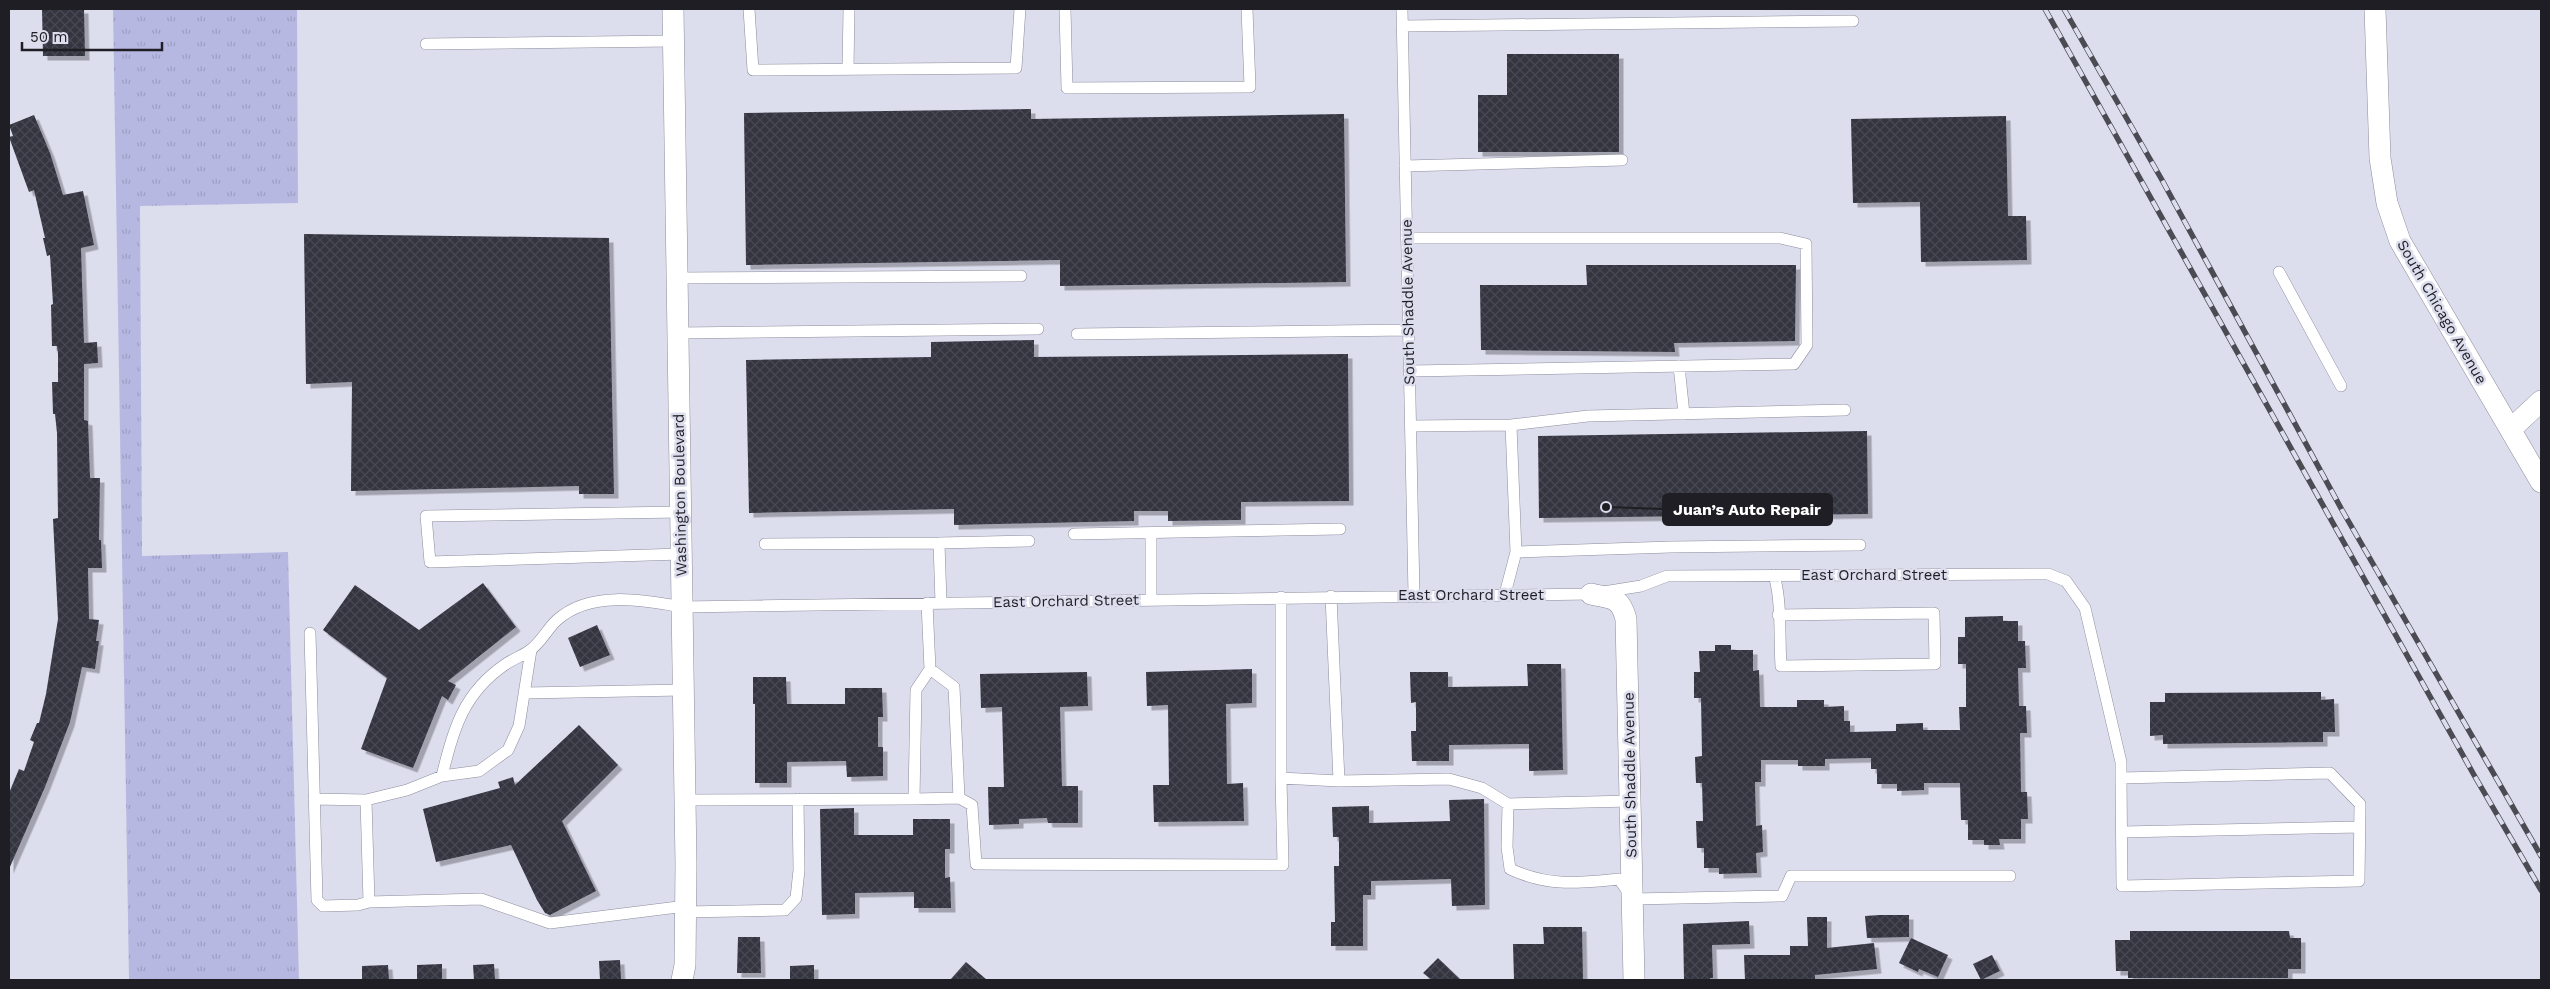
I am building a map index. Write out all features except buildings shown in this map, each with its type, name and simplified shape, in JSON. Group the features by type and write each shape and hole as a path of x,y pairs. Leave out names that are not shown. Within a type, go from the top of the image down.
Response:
{"street":[{"name":"Washington Boulevard","path":"673,9 685,800 685,965 682,980"},
{"name":"South Chicago Avenue","path":"2375,9 2380,158 2387,203 2400,241 2541,482"},
{"path":"2511,428 2541,401"},
{"name":"South Shaddle Avenue","path":"1590,594 1617,600 1622,605 1626,618 1634,980"}],"lane":[{"path":"750,9 753,70 1016,68 1020,9"},
{"path":"848,69 849,9"},
{"path":"1065,9 1067,88 1077,88 1250,87 1247,9"},
{"name":"South Shaddle Avenue","path":"1402,9 1414,595"},
{"path":"1402,26 1853,21"},
{"path":"426,44 673,41"},
{"path":"1405,166 1622,160"},
{"path":"1406,238 1780,238 1806,244 1807,345 1794,364 1410,370"},
{"path":"2279,272 2341,386"},
{"path":"677,278 1021,276"},
{"path":"678,333 1038,329"},
{"path":"1076,334 1409,330"},
{"path":"1679,366 1684,414"},
{"path":"1411,426 1511,425 1588,416 1845,410"},
{"path":"1505,594 1516,552 1511,425"},
{"path":"680,512 426,516 430,562 681,554"},
{"path":"1074,534 1340,529"},
{"path":"1151,532 1151,599"},
{"path":"765,544 1029,541"},
{"path":"939,543 941,603"},
{"path":"1516,552 1670,547 1860,545"},
{"name":"East Orchard Street","path":"531,650 558,619 586,604 620,599 682,607 1332,596 1590,594 1641,586 1667,576 2048,574 2066,581 2085,608 2121,762 2122,886 2359,881 2360,827"},
{"path":"1774,575 1778,589 1778,615 1781,666 1935,664 1934,612 1778,615"},
{"path":"1332,596 1339,781"},
{"path":"685,800 959,798 972,804 976,864 1283,865 1281,778 1282,597"},
{"path":"914,799 916,690 930,669 927,603"},
{"path":"310,633 317,900 323,906 358,905 369,902 481,899 550,924 685,909 785,910 796,898 799,870 798,799"},
{"path":"314,799 366,800 407,790 442,776 479,771 508,750 519,726 531,650"},
{"path":"442,776 450,742 460,714 477,687 506,664 531,650"},
{"path":"930,669 954,687 959,798"},
{"path":"525,693 683,690"},
{"path":"2121,778 2330,773 2360,804 2360,827 2122,832"},
{"path":"1281,778 1339,781 1449,779 1482,788 1508,804 1630,801"},
{"path":"366,800 369,902"},
{"path":"1508,804 1507,847 1510,869 1532,879 1562,883 1619,879 1633,899 1782,896 1790,876 2010,876"}],"green space":[{"path":"113,9 297,9 298,203 140,206 142,556 288,552 299,980 129,980"}],"railway":[{"path":"2045,9 2474,775 2541,890"},
{"path":"2064,9 2162,180 2342,510 2541,856"}],"place":[{"name":"Juan’s Auto Repair","path":"1606,507"}]}
